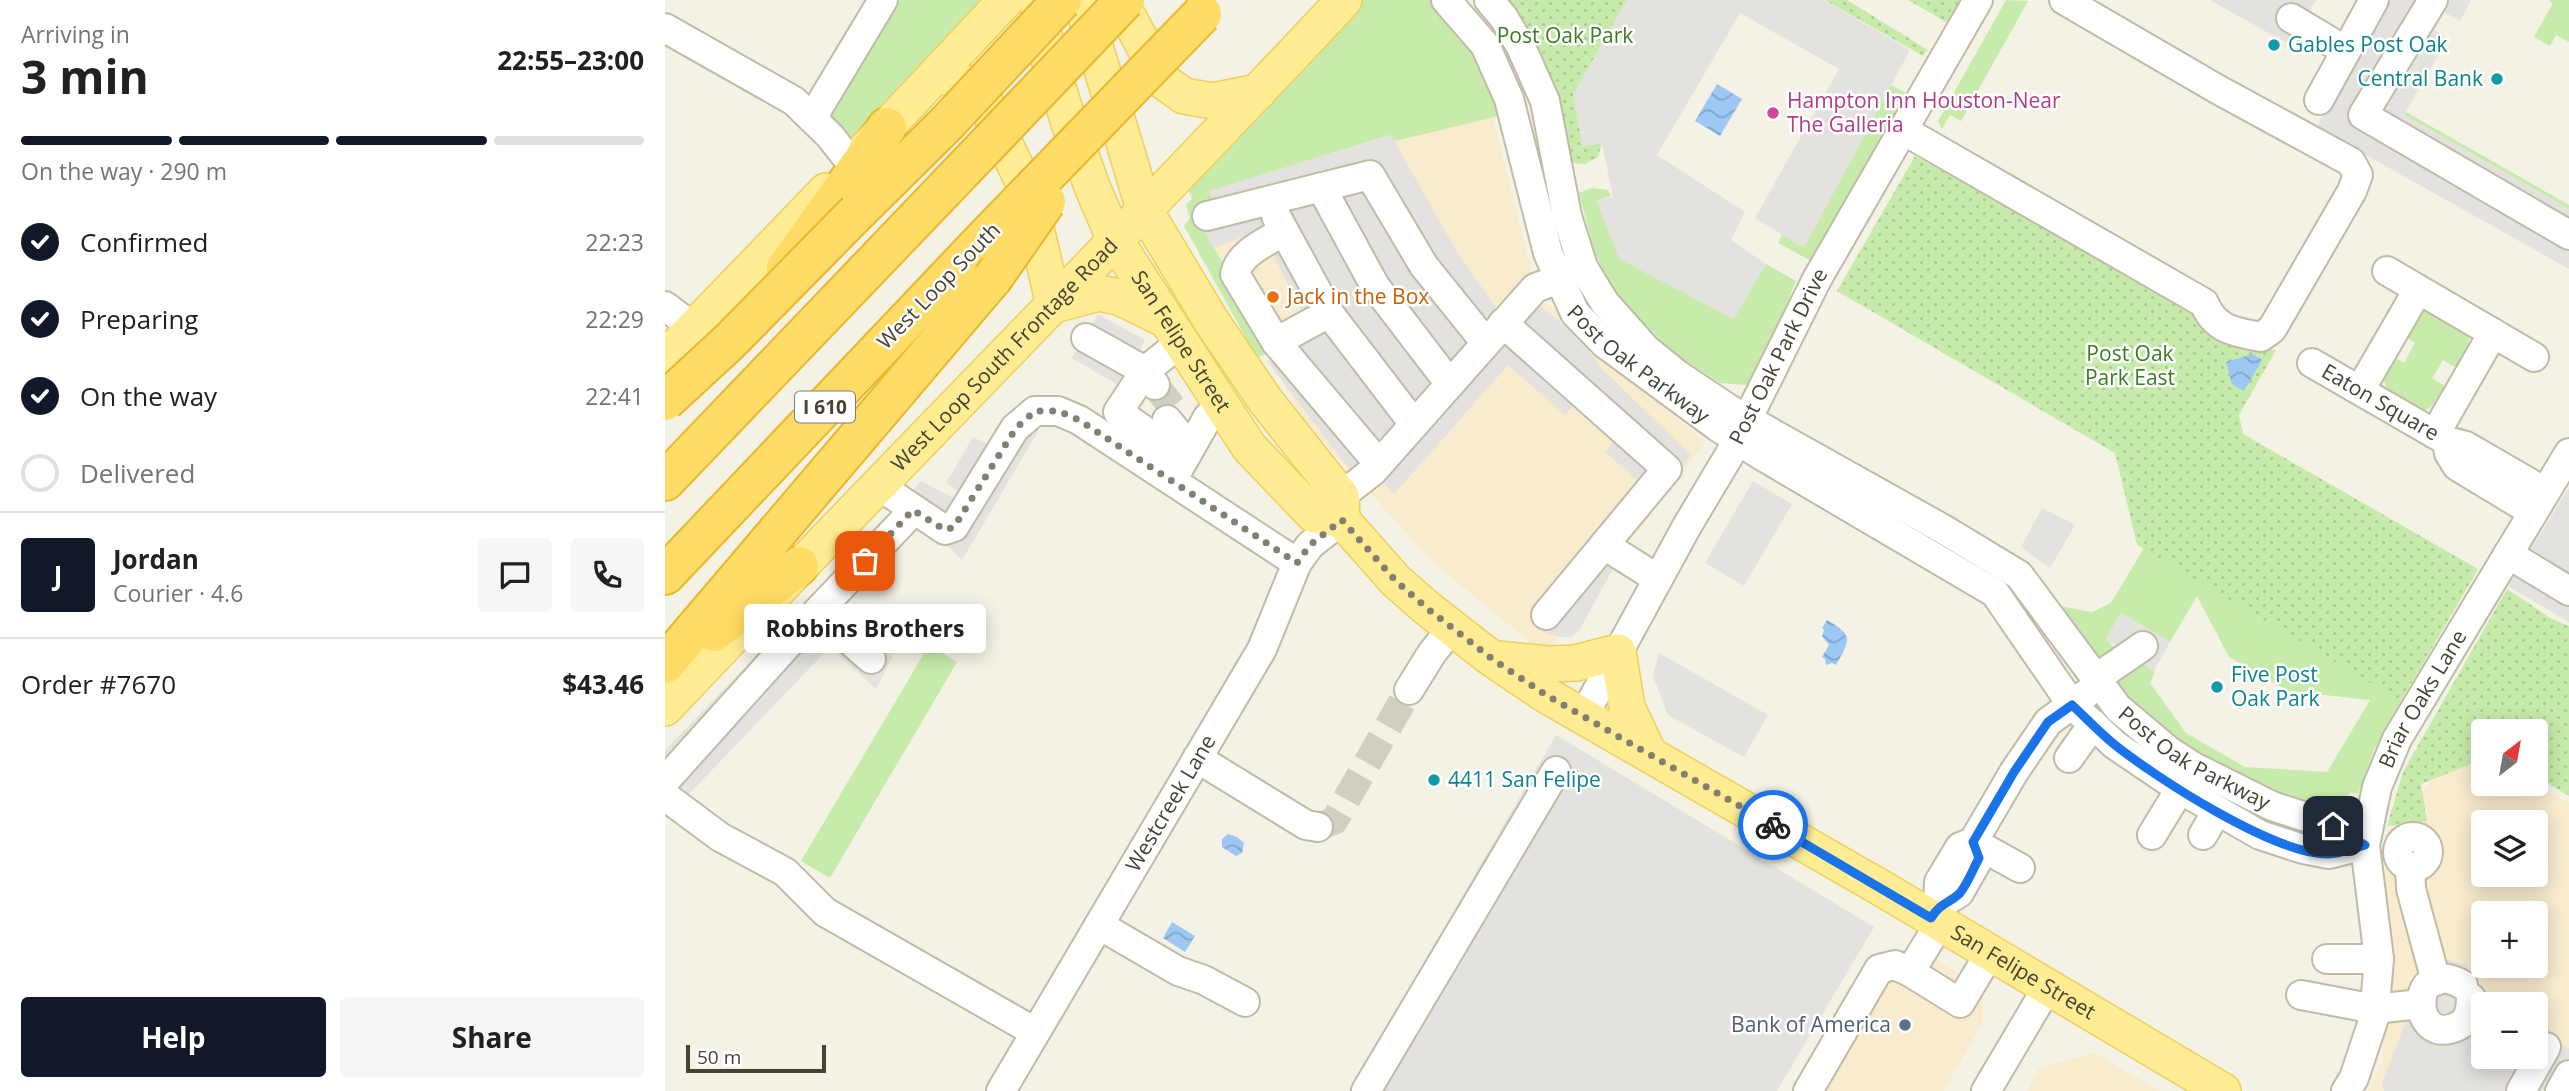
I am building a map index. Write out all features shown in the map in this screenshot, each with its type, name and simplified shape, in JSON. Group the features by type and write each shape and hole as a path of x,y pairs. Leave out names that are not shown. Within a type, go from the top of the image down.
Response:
{"highway":[{"path":"665,401 729,342 947,123 1062,0"},
{"path":"665,481 1125,0"},
{"name":"West Loop South","path":"665,575 1209,7"},
{"path":"665,664 993,278 1115,103"},
{"path":"665,412 790,264 887,127"},
{"path":"665,670 799,566"}],"main road":[{"path":"665,358 1006,0"},
{"name":"San Felipe Street","path":"1037,0 1049,59 1069,123 1115,240 1249,447 1314,515 1341,508"},
{"name":"San Felipe Street","path":"1081,0 1144,209 1210,319 1341,508 1396,581 1491,658 1546,695 1936,916 2046,988 2223,1091"},
{"path":"1119,0 1163,82 1184,96 1213,101 1258,92"},
{"name":"West Loop South Frontage Road","path":"665,708 1344,0"},
{"path":"933,78 965,83 981,94 1027,190 1054,305 1099,293 1119,297 1174,332"},
{"path":"1491,658 1557,664 1576,663 1618,652 1626,707 1650,754"}],"street":[{"path":"812,118 883,0"},
{"name":"Post Oak Parkway","path":"1446,0 1485,45 1510,100 1548,253 1575,313 1604,343 1622,359 1742,430 1996,593 2072,705 2115,745 2180,789 2260,835 2329,854 2365,851"},
{"name":"Post Oak Parkway","path":"1489,0 1504,18 1535,76 1545,102 1567,216 1583,267 1605,303 1646,349 1742,430 1943,529 2019,575 2118,708 2169,751 2194,767 2272,806 2347,833 2365,851"},
{"name":"Post Oak Park Drive","path":"1584,715 1742,430 1818,279 1978,0"},
{"path":"1903,130 2204,303 2210,318 2221,325 2237,333 2261,337 2273,329 2352,191 2358,175 2351,162 2217,89 2064,0"},
{"path":"2319,100 2374,0"},
{"path":"2433,0 2363,115 2569,235"},
{"path":"2291,18 2346,51"},
{"path":"665,28 794,101 852,164"},
{"path":"1207,216 1370,175 1424,266 1495,333 1667,470 1546,615"},
{"path":"1532,192 1561,186"},
{"path":"1321,187 1375,286 1450,384"},
{"path":"1269,201 1329,313 1414,424"},
{"path":"1285,231 1247,254 1237,265 1235,274 1276,342 1379,464"},
{"path":"2387,271 2534,357"},
{"name":"Westcreek Lane","path":"1001,1091 1262,649 1297,563 1379,464 1535,288 1559,279"},
{"path":"2360,390 2418,290"},
{"path":"665,306 694,328"},
{"path":"1276,342 1329,313"},
{"path":"1174,332 1145,383 1118,412 1186,456 1297,563"},
{"path":"2441,437 2493,333"},
{"path":"1086,338 1145,383"},
{"name":"Eaton Square","path":"2312,363 2441,437 2466,446 2549,497"},
{"path":"1186,456 1208,417 1221,404"},
{"path":"878,485 945,530 954,527 1016,428 1026,416 1045,410 1058,411 1186,456"},
{"path":"1172,417 1186,456"},
{"name":"Briar Oaks Lane","path":"2346,1091 2354,1078 2375,1009 2379,959 2365,851 2377,787 2397,739 2508,554 2549,497 2569,453"},
{"path":"665,781 913,510"},
{"path":"1604,545 1658,579"},
{"path":"2508,554 2569,591"},
{"path":"817,612 871,659"},
{"path":"1409,690 1431,653 1453,628"},
{"path":"1910,972 1936,916 1959,893 2006,810 2048,722 2143,646"},
{"path":"2069,758 2093,724"},
{"path":"1198,758 1305,825 1318,827"},
{"path":"1366,1091 1556,771"},
{"path":"2159,825 2180,789"},
{"path":"665,796 720,837 785,872 825,912 1035,1032"},
{"path":"2203,835 2217,811"},
{"path":"1984,848 2020,868"},
{"path":"2365,851 2404,860 2436,981"},
{"path":"1099,925 1178,971 1204,980 1245,1002"},
{"path":"1808,1091 1879,969 1895,965 1960,1003 1990,953"},
{"path":"2327,959 2379,959"},
{"path":"2453,979 2467,991 2469,1016 2463,1023 2447,1029 2439,1028 2425,1019 2420,1004 2425,989 2436,981 2453,979"},
{"path":"1986,1091 2046,988"},
{"path":"2315,998 2375,1009 2420,1004"},
{"path":"2521,1091 2534,1069"},
{"path":"2560,1091 2569,1075"}],"shaded area":[{"path":"1627,0 1824,0 1910,50 1804,248 1755,218 1839,69 1740,13 1657,155 1745,212 1731,240 1766,264 1734,319 1619,259 1596,200 1613,197 1602,143 1583,147 1573,95"},
{"path":"2210,0 2316,0 2290,45"},
{"path":"2388,0 2471,0 2460,21 2444,12 2434,30 2448,38 2404,115 2569,209 2569,269 2316,127"},
{"path":"1492,112 1538,296 1705,443 1545,654 1436,565 1305,422 1194,231 1200,187"},
{"path":"1391,135 1457,252 1497,309 1352,473 1267,361 1310,328 1261,230 1213,248 1197,213 1213,207 1209,191"},
{"path":"1539,305 1578,336 1602,369 1691,455 1629,539 1579,631 1571,637 1559,637 1543,632 1529,613 1643,485 1605,452 1617,438 1577,402 1565,415 1508,365 1394,494 1373,471 1496,339"},
{"path":"1098,314 1145,340 1123,388 1072,358"},
{"path":"1030,409 1039,430 962,560 931,530 917,523 825,589 921,481 958,500 961,493 946,483 973,437 989,445 1004,419"},
{"path":"1753,481 1792,504 1744,586 1705,563"},
{"path":"2569,490 2569,622 2508,586"},
{"path":"2042,508 2075,525 2050,568 2021,547"},
{"path":"819,591 893,656 876,689 830,647 688,795 665,778 665,750"},
{"path":"2121,613 2170,642 2154,671 2106,639"},
{"path":"1659,653 1768,715 1744,757 1668,715 1653,676"},
{"path":"1556,735 1874,927 1777,1091 1349,1091"},
{"path":"2460,747 2471,753 2471,796 2548,796 2548,792 2569,803 2569,1091 2368,1091 2383,1058 2386,833"},
{"path":"2413,833 2425,839 2431,851 2425,863 2413,869 2401,863 2395,851 2401,839"},
{"path":"1915,947 1983,989 1983,1021 1944,1091 1792,1091 1868,964"},
{"path":"2440,958 2468,965 2462,992 2471,997 2471,1069 2548,1069 2548,1037 2569,1048 2569,1058 2550,1091 2384,1091 2382,1083 2412,1006 2420,966"},
{"path":"2094,1053 2160,1091 2027,1091 2039,1068"}],"green space":[{"path":"895,0 981,0 850,140 829,116"},
{"path":"1364,0 1431,0 1458,27 1488,73 1503,115 1395,141 1390,135 1210,191 1213,207 1198,214 1214,248 1275,350 1257,358 1184,226 1190,218 1186,205 1192,199 1187,186"},
{"name":"Post Oak Park","path":"1496,0 1627,0 1573,95 1583,146 1602,142 1598,157 1585,164 1571,163 1551,99"},
{"path":"1825,0 1847,0 1928,50 1923,56"},
{"path":"1908,0 1962,0 1948,23"},
{"path":"2006,0 2028,1 1961,121 1950,115 1942,129 1938,121"},
{"path":"2548,0 2569,0 2569,42 2556,35 2550,46 2534,37 2553,3"},
{"path":"1891,85 1909,95 1813,262 1778,243 1782,234 1804,247"},
{"path":"2406,112 2569,205 2569,209 2404,115"},
{"name":"Post Oak Park East","path":"1915,156 2174,296 2224,338 2244,350 2276,350 2239,415 2243,434 2478,569 2401,701 2137,545 2115,453 1837,291"},
{"path":"1592,188 1608,190 1611,196 1597,200 1734,318 1766,264 1796,281 1759,371 1747,385 1720,383 1674,353 1613,292 1595,253 1579,193"},
{"path":"2422,307 2470,332 2467,350 2458,369 2443,360 2432,378 2446,387 2437,402 2424,412 2386,388 2382,371 2391,355 2404,363 2415,343 2403,335"},
{"path":"2144,548 2401,701 2373,752 2358,794 2351,792 2337,804 2337,811 2275,793 2202,755 2147,716 2110,677 2136,659 2155,672 2150,683 2186,733 2245,767 2327,772 2370,700 2288,691 2229,657 2197,596 2170,642 2121,613 2106,639 2122,656 2097,658 2060,606 2092,612 2111,603"},
{"path":"2507,589 2552,619 2569,626 2569,796 2548,783 2548,719 2471,719 2471,764 2421,784 2427,821 2387,826 2403,772"},
{"path":"929,645 957,662 830,878 801,861"}],"water":[{"path":"1717,84 1742,99 1720,136 1695,121"},
{"path":"2253,354 2262,360 2244,391 2232,384 2226,362"},
{"path":"1827,620 1847,638 1845,649 1836,665 1826,665 1822,657 1829,645 1822,636 1822,628"},
{"path":"1228,834 1244,843 1242,853 1236,856 1222,847 1222,839"},
{"path":"1172,922 1195,936 1185,952 1163,938"}],"tunnel":[{"path":"1155,385 1177,413"},
{"path":"1318,827 1334,821 1409,690"}],"way so far":[{"path":"865,561 913,510 945,530 954,527 1026,416 1035,411 1058,411 1079,420 1297,563 1310,545 1342,520 1396,581 1491,658 1546,695 1773,825"}],"place":[{"name":"Gables Post Oak","path":"2274,45"},
{"name":"Central Bank","path":"2497,79"},
{"name":"Hampton Inn Houston-Near The Galleria","path":"1773,113"},
{"name":"Jack in the Box","path":"1273,297"},
{"name":"Robbins Brothers","path":"865,561"},
{"name":"Five Post Oak Park","path":"2217,687"},
{"name":"4411 San Felipe","path":"1434,780"},
{"name":"Bank of America","path":"1905,1025"}],"route":[{"path":"1773,825 1931,918 1938,906 1959,893 1969,876 1979,858 1973,842 2014,772 2048,722 2072,705 2115,745 2180,789 2260,835 2329,854 2365,845 2333,826"}]}
